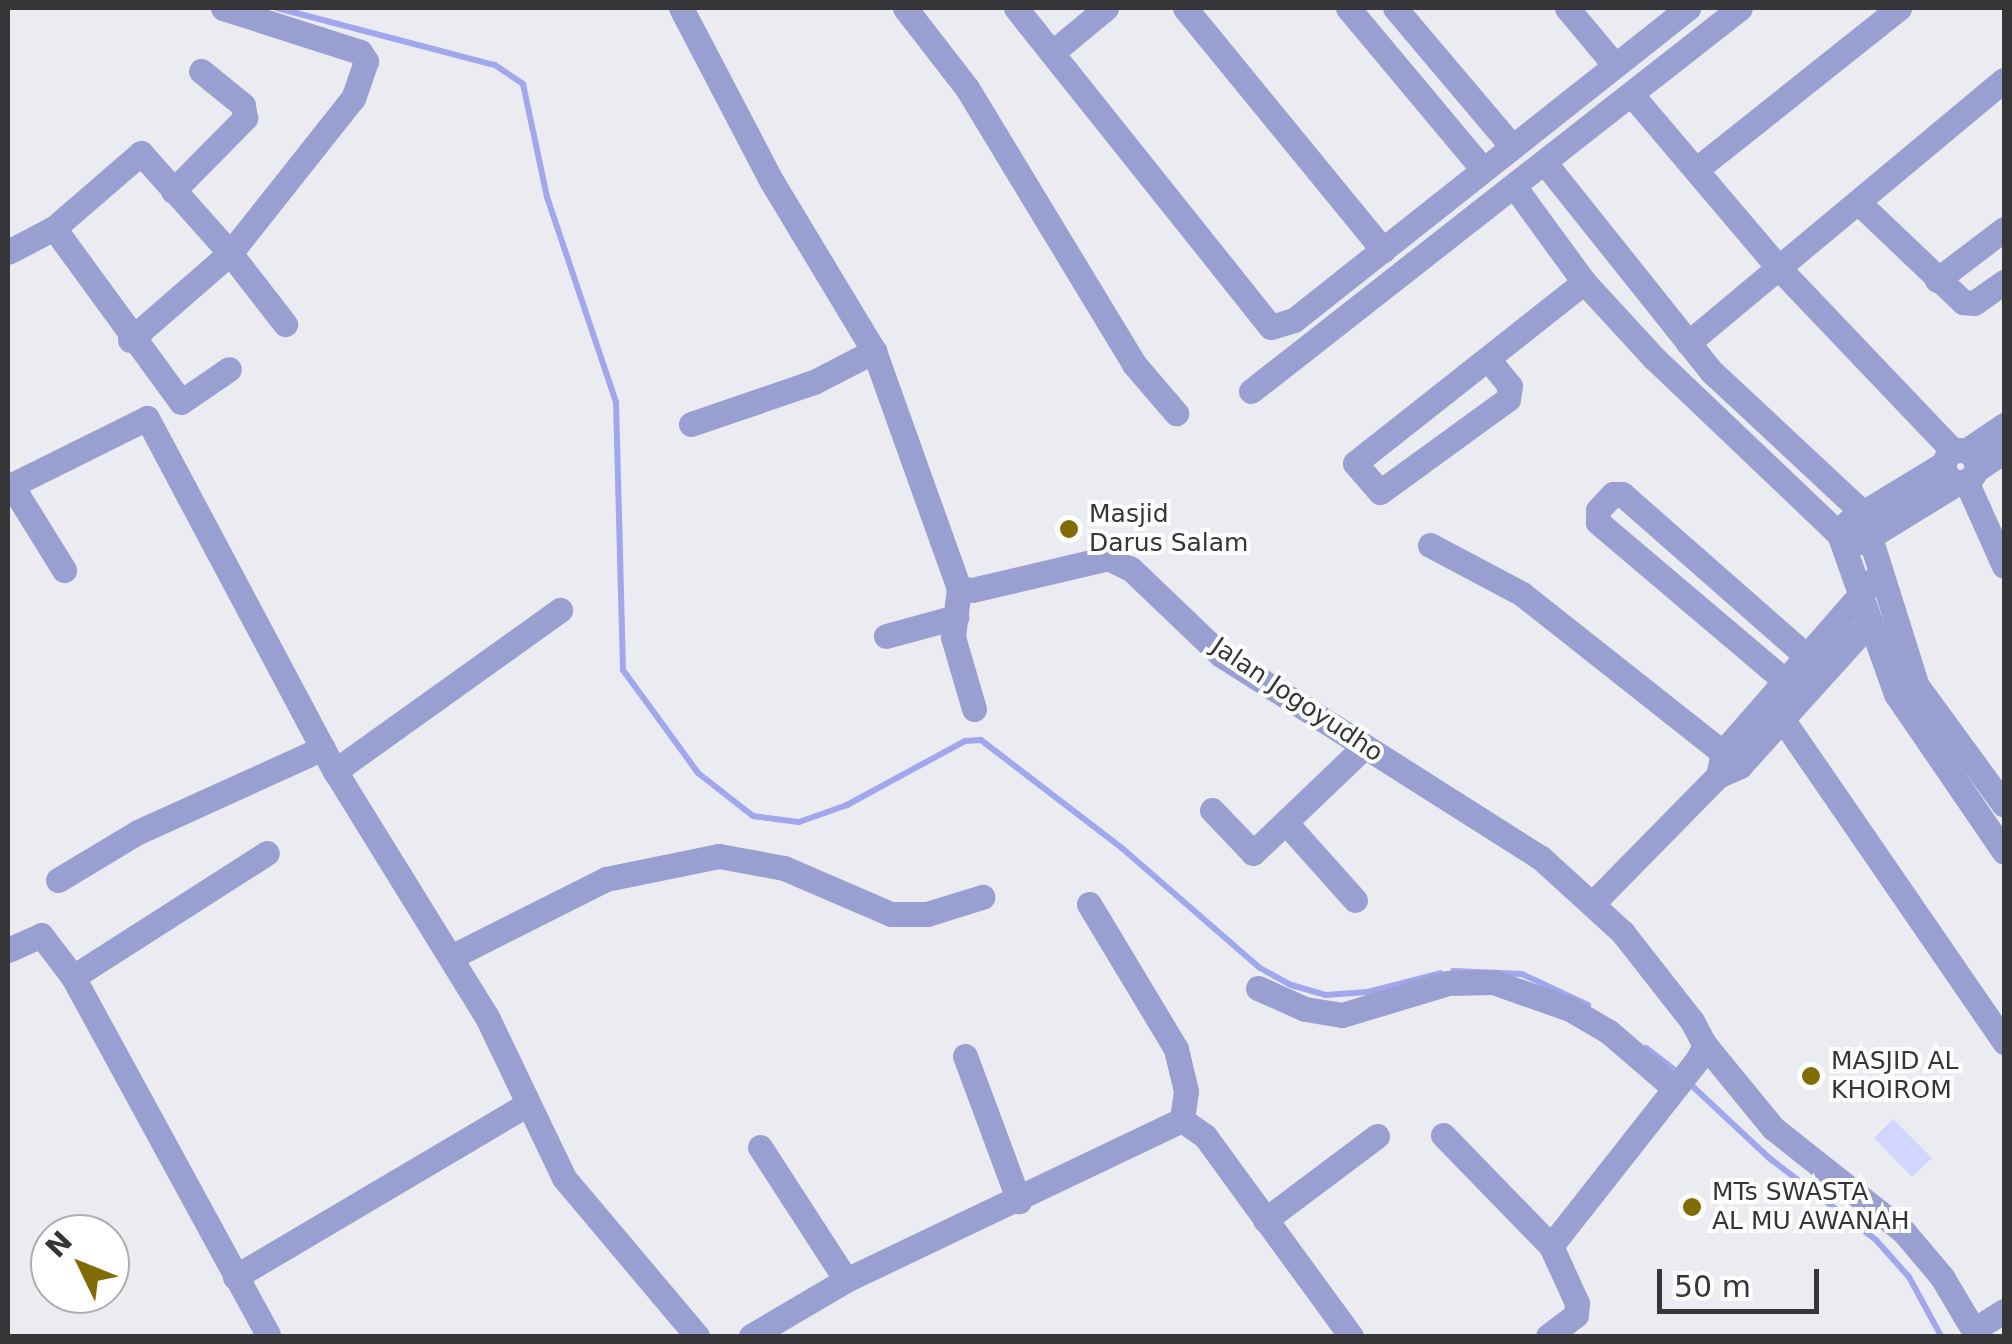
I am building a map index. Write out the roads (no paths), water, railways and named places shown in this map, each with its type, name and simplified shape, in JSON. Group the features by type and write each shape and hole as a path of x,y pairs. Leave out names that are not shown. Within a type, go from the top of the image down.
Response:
{"street":[{"path":"130,340 230,253 353,98 366,61 360,52 224,8"},
{"path":"681,8 772,182 874,351 959,588 958,666 974,709"},
{"path":"905,8 967,88 1134,364 1176,413"},
{"path":"1016,8 1262,322 1282,326 1383,250 1509,143 1688,8"},
{"path":"1053,52 1106,8"},
{"path":"1184,8 1383,250"},
{"path":"1348,8 1480,166"},
{"path":"1395,8 1509,143"},
{"path":"1567,8 1613,63"},
{"path":"1250,392 1740,8"},
{"path":"1698,168 1900,8"},
{"path":"173,191 244,118 242,104 201,71"},
{"path":"1688,343 2004,80"},
{"path":"1632,95 1778,266 1961,466 2004,566"},
{"path":"8,252 54,228 135,154 146,155 285,324"},
{"path":"1545,163 1688,343 1868,523 1917,686 2004,803 1981,819"},
{"path":"1514,186 1584,282 1842,540 1896,694 2004,852"},
{"path":"1859,202 1936,280 1968,304 2004,282"},
{"path":"54,228 130,340 180,402"},
{"path":"1936,280 2004,229"},
{"path":"1488,360 1510,386 1508,399 1380,492 1354,463 1584,282"},
{"path":"691,424 814,382 874,351"},
{"path":"64,570 10,486 180,402 229,369"},
{"path":"147,418 335,771 452,956 526,1105 583,1207 697,1336"},
{"path":"1842,540 1961,466 2004,425"},
{"path":"1961,466 2004,451"},
{"path":"1784,680 1598,522 1598,510 1613,494 1622,494 1805,655"},
{"path":"1430,546 1522,594 1727,765"},
{"name":"Jalan Jogoyudho","path":"959,588 972,590 1108,558 1120,562 1221,656 1540,858 1592,903 1655,970 1690,1068"},
{"path":"1727,765 1784,680 1862,588 1884,573"},
{"path":"335,771 560,610"},
{"path":"886,636 956,617"},
{"path":"1592,903 1727,765 1783,720 1870,622"},
{"path":"1783,720 2004,1042"},
{"path":"58,880 153,824 323,748"},
{"path":"1212,810 1253,853 1364,748"},
{"path":"1287,824 1356,900"},
{"path":"73,976 267,853"},
{"path":"452,956 606,879 719,856 784,868 891,914 927,914 982,897"},
{"path":"1089,904 1176,1049 1186,1092 1182,1120"},
{"path":"8,950 41,936 73,976 268,1334"},
{"path":"1258,988 1305,1009 1342,1014 1448,984 1493,982 1570,1009 1609,1032 1690,1068 1774,1128 1904,1232 1976,1333 2004,1311"},
{"path":"965,1056 1019,1201"},
{"path":"1552,1246 1690,1068"},
{"path":"236,1278 526,1105"},
{"path":"751,1336 846,1280 1019,1201 1182,1120"},
{"path":"1182,1120 1206,1136 1351,1336"},
{"path":"1443,1135 1552,1246 1577,1303 1576,1315 1548,1336"},
{"path":"1266,1220 1377,1136"},
{"path":"760,1147 846,1280"}],"waterway":[{"path":"277,8 495,65 523,84 547,197 616,402 623,670 698,773 753,816 799,822 847,805 965,741 981,740 1123,849 1260,968 1291,985 1325,995 1368,992 1441,973"},
{"path":"1453,971 1522,974 1588,1005"},
{"path":"1646,1048 1680,1074"},
{"path":"1689,1083 1768,1157 1876,1240 1909,1277 1941,1336"}],"place":[{"name":"Masjid Darus Salam","path":"1069,529"},
{"name":"MASJID AL KHOIROM","path":"1811,1076"},
{"name":"MTs SWASTA AL MU AWANAH","path":"1692,1207"}]}
